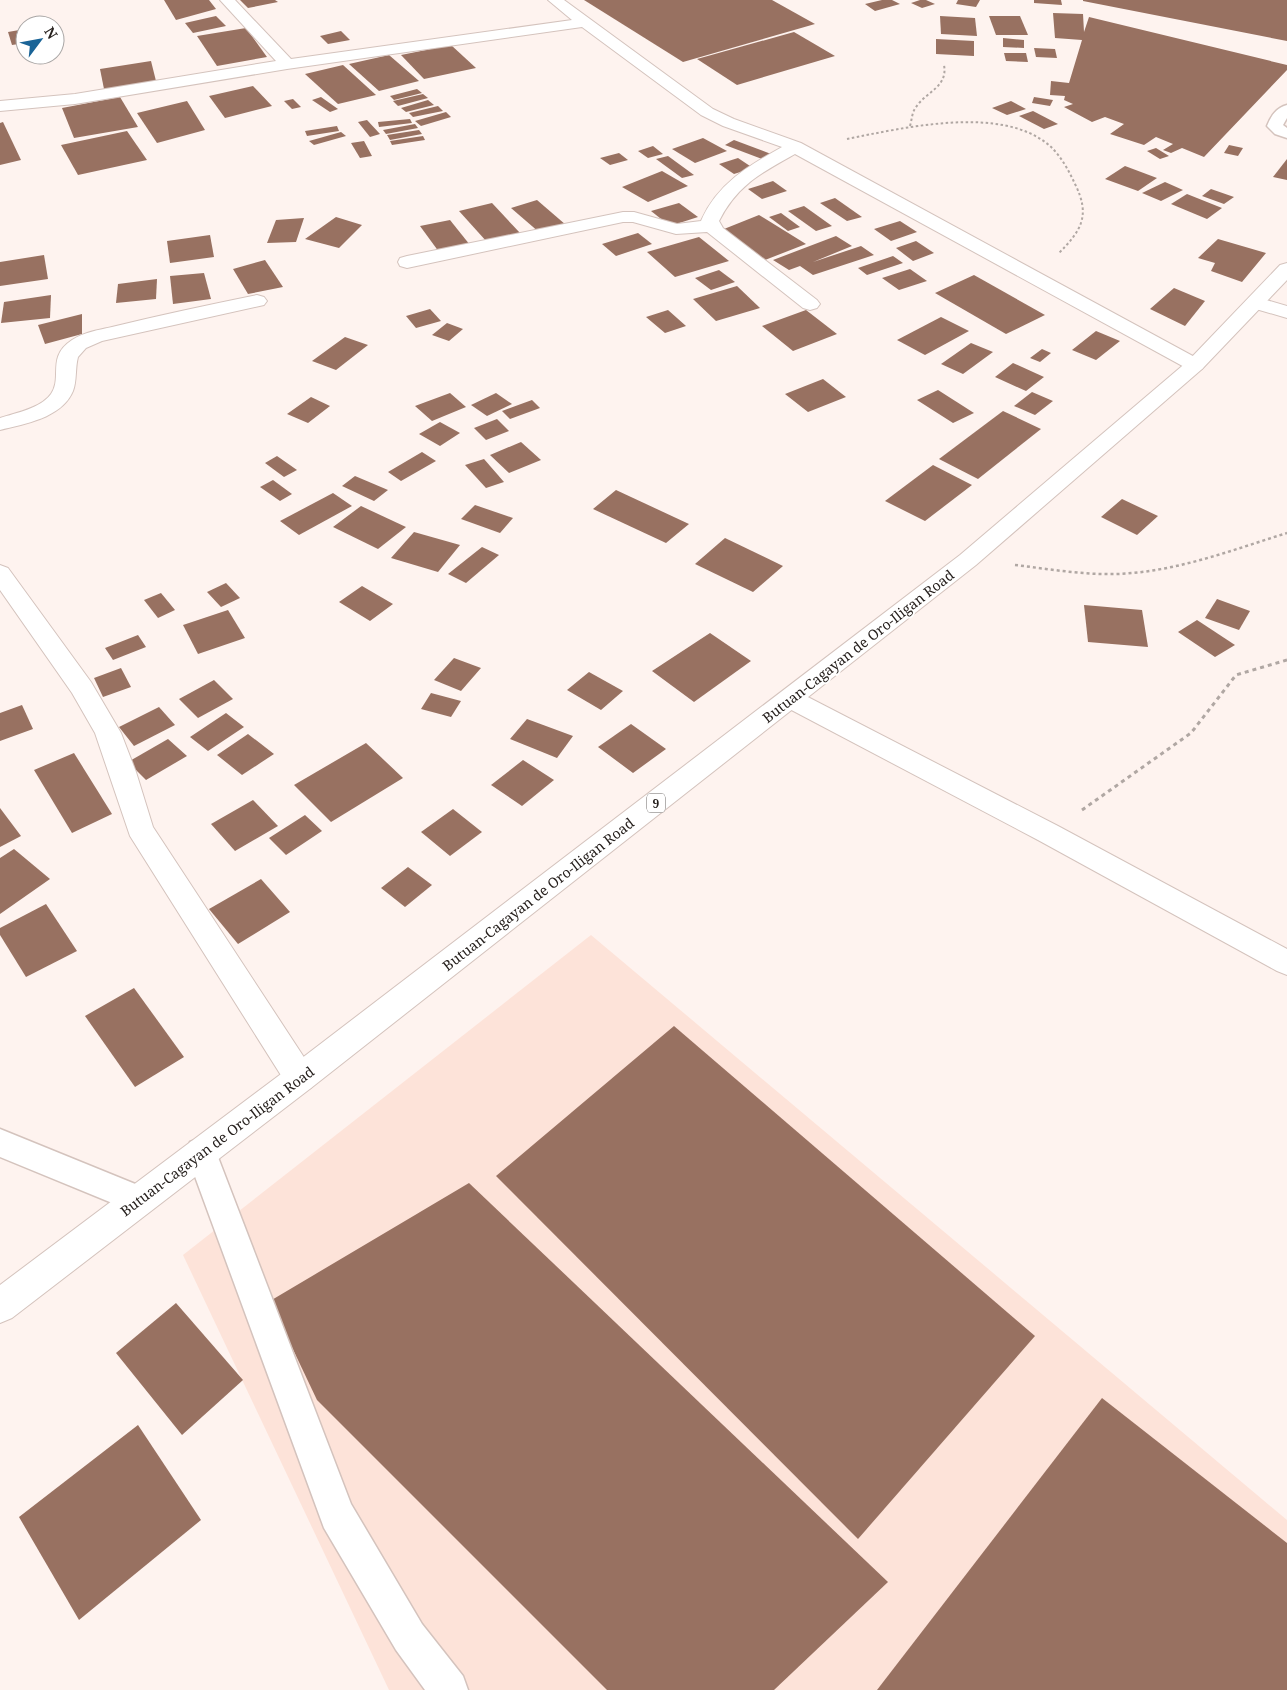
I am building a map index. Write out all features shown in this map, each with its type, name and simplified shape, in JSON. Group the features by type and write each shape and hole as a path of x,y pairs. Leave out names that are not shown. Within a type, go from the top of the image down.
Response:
{"main road":[{"path":"227,0 287,64"},
{"path":"555,0 707,112 727,123 796,147 1195,365"},
{"path":"0,106 75,99 287,64 586,22"},
{"path":"711,226 710,221 716,206 725,193 738,180 796,147"},
{"path":"407,262 634,217 676,229 711,226 810,304"},
{"name":"Butuan-Cagayan de Oro-Iligan Road","path":"0,1306 300,1078 968,560 1195,365 1287,269"},
{"path":"0,424 42,409 59,398 63,386 65,362 70,351 82,342 163,320 257,301"},
{"path":"1256,303 1287,312"},
{"path":"0,573 82,688 108,733 123,772 140,829 300,1078"},
{"path":"791,699 1048,833 1287,963"}],"lane":[{"path":"1287,110 1278,118 1276,126 1281,131 1287,133"},
{"path":"0,1144 139,1200"},
{"path":"201,1152 337,1515 409,1637 449,1690"}],"path":[{"path":"910,126 917,106 925,96 945,80 946,72 944,65"},
{"path":"796,147 910,126 955,122 1009,127 1045,142 1060,158 1079,191 1085,216 1078,234 1036,278"},
{"path":"968,560 1106,574 1129,574 1196,560 1287,533"},
{"path":"1048,833 1191,733 1236,675 1287,660"}],"shaded area":[{"path":"591,935 1287,1520 1287,1690 389,1690 183,1255"}],"building":[{"path":"164,0 209,0 216,9 176,20"},
{"path":"240,0 275,0 278,2 248,8"},
{"path":"584,0 772,0 815,24 683,62"},
{"path":"892,0 900,4 875,11 865,4"},
{"path":"926,0 935,4 922,8 911,3"},
{"path":"958,0 980,0 976,7 956,4"},
{"path":"1034,0 1061,0 1062,5 1034,3"},
{"path":"1287,0 1287,41 1083,1"},
{"path":"1053,13 1083,14 1084,32 1089,17 1287,65 1287,70 1204,157 1182,148 1171,153 1163,150 1173,144 1156,137 1144,145 1110,134 1124,124 1105,117 1092,122 1064,107 1073,104 1064,100 1065,96 1050,95 1051,81 1069,83 1082,40 1055,38"},
{"path":"216,16 226,26 193,33 185,23"},
{"path":"940,16 975,18 977,36 941,34"},
{"path":"989,16 1020,16 1028,35 996,35"},
{"path":"246,28 267,57 217,66 197,36"},
{"path":"15,31 15,45 12,45 8,32"},
{"path":"341,31 350,40 328,44 320,36"},
{"path":"794,32 835,56 737,85 697,59"},
{"path":"1003,38 1024,40 1024,48 1003,47"},
{"path":"936,39 974,41 974,56 936,54"},
{"path":"451,45 476,68 424,79 401,55"},
{"path":"1034,48 1055,49 1057,58 1036,57"},
{"path":"1004,53 1026,53 1028,62 1006,61"},
{"path":"389,55 419,81 379,91 349,64"},
{"path":"151,61 156,81 104,89 100,69"},
{"path":"343,65 376,95 338,104 305,74"},
{"path":"253,86 272,106 225,118 209,96"},
{"path":"417,89 422,93 394,100 390,96"},
{"path":"423,94 428,98 398,106 393,101"},
{"path":"120,97 138,127 74,138 62,108"},
{"path":"321,97 338,109 330,112 312,100"},
{"path":"1034,97 1053,100 1050,106 1032,103"},
{"path":"293,99 301,107 292,109 284,101"},
{"path":"428,100 434,105 406,112 401,108"},
{"path":"187,101 205,130 157,143 137,113"},
{"path":"1011,101 1026,109 1007,115 992,108"},
{"path":"438,106 443,111 413,117 409,113"},
{"path":"1033,111 1058,124 1044,129 1019,116"},
{"path":"446,112 451,117 421,126 415,121"},
{"path":"410,119 412,123 379,127 378,122"},
{"path":"367,120 380,134 370,137 358,122"},
{"path":"3,122 21,160 0,165 0,123"},
{"path":"415,124 418,128 386,134 383,130"},
{"path":"337,126 339,131 307,136 305,131"},
{"path":"419,130 422,134 390,140 387,135"},
{"path":"127,131 147,160 78,175 61,145"},
{"path":"341,132 346,136 314,145 309,141"},
{"path":"423,136 425,140 392,145 390,141"},
{"path":"703,138 727,151 695,163 672,149"},
{"path":"734,140 771,154 762,159 725,145"},
{"path":"364,141 372,156 360,158 351,143"},
{"path":"1229,145 1243,148 1238,156 1224,153"},
{"path":"653,146 663,154 648,158 638,151"},
{"path":"1156,148 1169,156 1160,159 1147,151"},
{"path":"619,153 628,160 610,165 600,158"},
{"path":"668,156 694,175 682,178 656,159"},
{"path":"738,158 753,168 734,174 719,164"},
{"path":"1287,159 1287,180 1273,177"},
{"path":"1125,166 1157,178 1138,191 1105,179"},
{"path":"662,171 688,186 648,202 622,187"},
{"path":"773,181 787,191 762,199 748,189"},
{"path":"1165,182 1183,190 1161,201 1142,193"},
{"path":"1211,189 1234,197 1224,204 1202,196"},
{"path":"1187,194 1222,208 1207,219 1171,204"},
{"path":"835,198 862,217 847,221 820,203"},
{"path":"537,200 566,225 540,233 511,208"},
{"path":"492,203 520,233 487,242 459,211"},
{"path":"679,203 698,217 670,226 651,211"},
{"path":"804,206 832,226 816,231 788,211"},
{"path":"781,213 800,227 788,231 769,217"},
{"path":"759,215 806,244 765,260 719,231"},
{"path":"336,217 362,225 339,248 305,239"},
{"path":"304,218 296,242 267,243 276,220"},
{"path":"450,220 470,245 439,252 420,226"},
{"path":"900,221 917,232 891,241 874,229"},
{"path":"638,233 652,244 616,256 602,244"},
{"path":"210,235 214,257 170,263 167,241"},
{"path":"836,236 852,246 813,262 861,246 874,255 813,275 800,266 789,270 773,260"},
{"path":"699,237 729,261 675,277 647,252"},
{"path":"1218,239 1266,253 1242,282 1211,271 1215,263 1198,258"},
{"path":"916,241 934,253 913,261 896,248"},
{"path":"44,255 48,279 0,286 0,262"},
{"path":"893,256 903,263 867,275 858,268"},
{"path":"265,260 283,287 248,294 233,269"},
{"path":"910,269 927,281 899,290 882,278"},
{"path":"719,270 735,282 711,290 695,278"},
{"path":"204,273 211,299 173,304 170,276"},
{"path":"974,275 1045,315 1006,334 935,293"},
{"path":"157,279 156,299 116,303 118,284"},
{"path":"737,286 760,308 716,321 693,299"},
{"path":"1174,288 1205,301 1185,326 1150,309"},
{"path":"51,295 50,318 1,323 4,302"},
{"path":"430,309 441,321 416,328 406,316"},
{"path":"668,310 686,326 665,333 646,317"},
{"path":"806,310 837,334 793,351 762,326"},
{"path":"82,314 82,334 45,344 38,325"},
{"path":"941,317 969,331 925,355 897,340"},
{"path":"447,323 463,329 449,341 432,335"},
{"path":"1096,331 1120,341 1096,360 1072,350"},
{"path":"345,337 368,345 336,370 312,361"},
{"path":"971,343 993,352 963,374 941,364"},
{"path":"1042,349 1051,353 1040,362 1030,358"},
{"path":"1013,363 1044,377 1026,391 995,377"},
{"path":"823,379 846,397 808,412 785,394"},
{"path":"938,390 974,413 953,423 917,400"},
{"path":"1032,392 1053,401 1035,415 1014,406"},
{"path":"450,393 466,407 432,421 415,406"},
{"path":"496,393 512,404 487,416 471,405"},
{"path":"311,397 330,406 308,423 287,414"},
{"path":"532,400 540,408 510,419 502,411"},
{"path":"1003,411 1041,429 978,479 939,459"},
{"path":"497,419 509,431 486,440 474,428"},
{"path":"440,422 460,433 440,446 419,434"},
{"path":"521,442 541,460 509,473 490,455"},
{"path":"422,452 436,461 401,481 388,472"},
{"path":"277,456 297,470 284,477 265,463"},
{"path":"484,459 504,482 486,488 465,465"},
{"path":"933,465 972,485 925,521 885,501"},
{"path":"355,476 388,490 374,501 342,486"},
{"path":"273,480 292,494 280,501 260,487"},
{"path":"616,490 689,524 666,543 593,509"},
{"path":"333,493 352,506 299,535 280,521"},
{"path":"1122,499 1158,516 1137,535 1101,517"},
{"path":"475,505 513,518 500,533 461,519"},
{"path":"361,506 406,527 378,549 333,527"},
{"path":"414,532 460,545 438,572 391,558"},
{"path":"725,538 783,566 753,592 695,564"},
{"path":"482,547 499,555 466,583 448,574"},
{"path":"226,583 240,598 221,607 207,592"},
{"path":"362,586 393,604 370,621 339,602"},
{"path":"161,593 175,610 158,618 144,600"},
{"path":"1217,599 1250,611 1239,630 1205,618"},
{"path":"1084,605 1142,610 1148,647 1088,642"},
{"path":"228,610 245,638 198,654 183,625"},
{"path":"1197,620 1235,645 1215,657 1178,632"},
{"path":"710,633 751,661 694,702 652,671"},
{"path":"138,635 146,647 113,660 105,648"},
{"path":"454,658 481,668 461,691 434,680"},
{"path":"121,668 131,687 103,697 94,678"},
{"path":"589,672 623,691 601,710 567,690"},
{"path":"214,680 233,699 198,718 179,699"},
{"path":"431,693 461,701 451,717 421,709"},
{"path":"22,705 33,729 0,741 0,713"},
{"path":"159,707 175,725 134,746 119,727"},
{"path":"226,713 244,727 208,751 190,737"},
{"path":"527,719 573,736 557,758 510,739"},
{"path":"631,724 666,749 633,773 598,747"},
{"path":"248,734 274,754 242,775 217,755"},
{"path":"168,739 187,756 146,780 128,762"},
{"path":"366,743 403,778 331,822 294,785"},
{"path":"74,753 112,814 72,833 34,770"},
{"path":"523,760 554,780 522,806 491,785"},
{"path":"253,800 278,826 235,851 211,824"},
{"path":"0,808 21,836 0,847"},
{"path":"453,809 482,832 450,856 421,832"},
{"path":"305,815 322,831 286,855 269,838"},
{"path":"14,849 50,879 0,914 0,858"},
{"path":"408,867 432,885 405,907 381,888"},
{"path":"261,879 290,912 238,944 209,909"},
{"path":"46,904 77,951 26,977 0,935 0,928"},
{"path":"134,988 184,1057 135,1087 85,1016"},
{"path":"674,1026 1035,1336 858,1539 496,1176"},
{"path":"469,1183 888,1582 774,1690 607,1690 317,1400 270,1301"},
{"path":"176,1303 243,1380 182,1435 116,1353"},
{"path":"1102,1398 1287,1543 1287,1690 877,1690"},
{"path":"138,1425 201,1520 79,1620 19,1517"}]}
